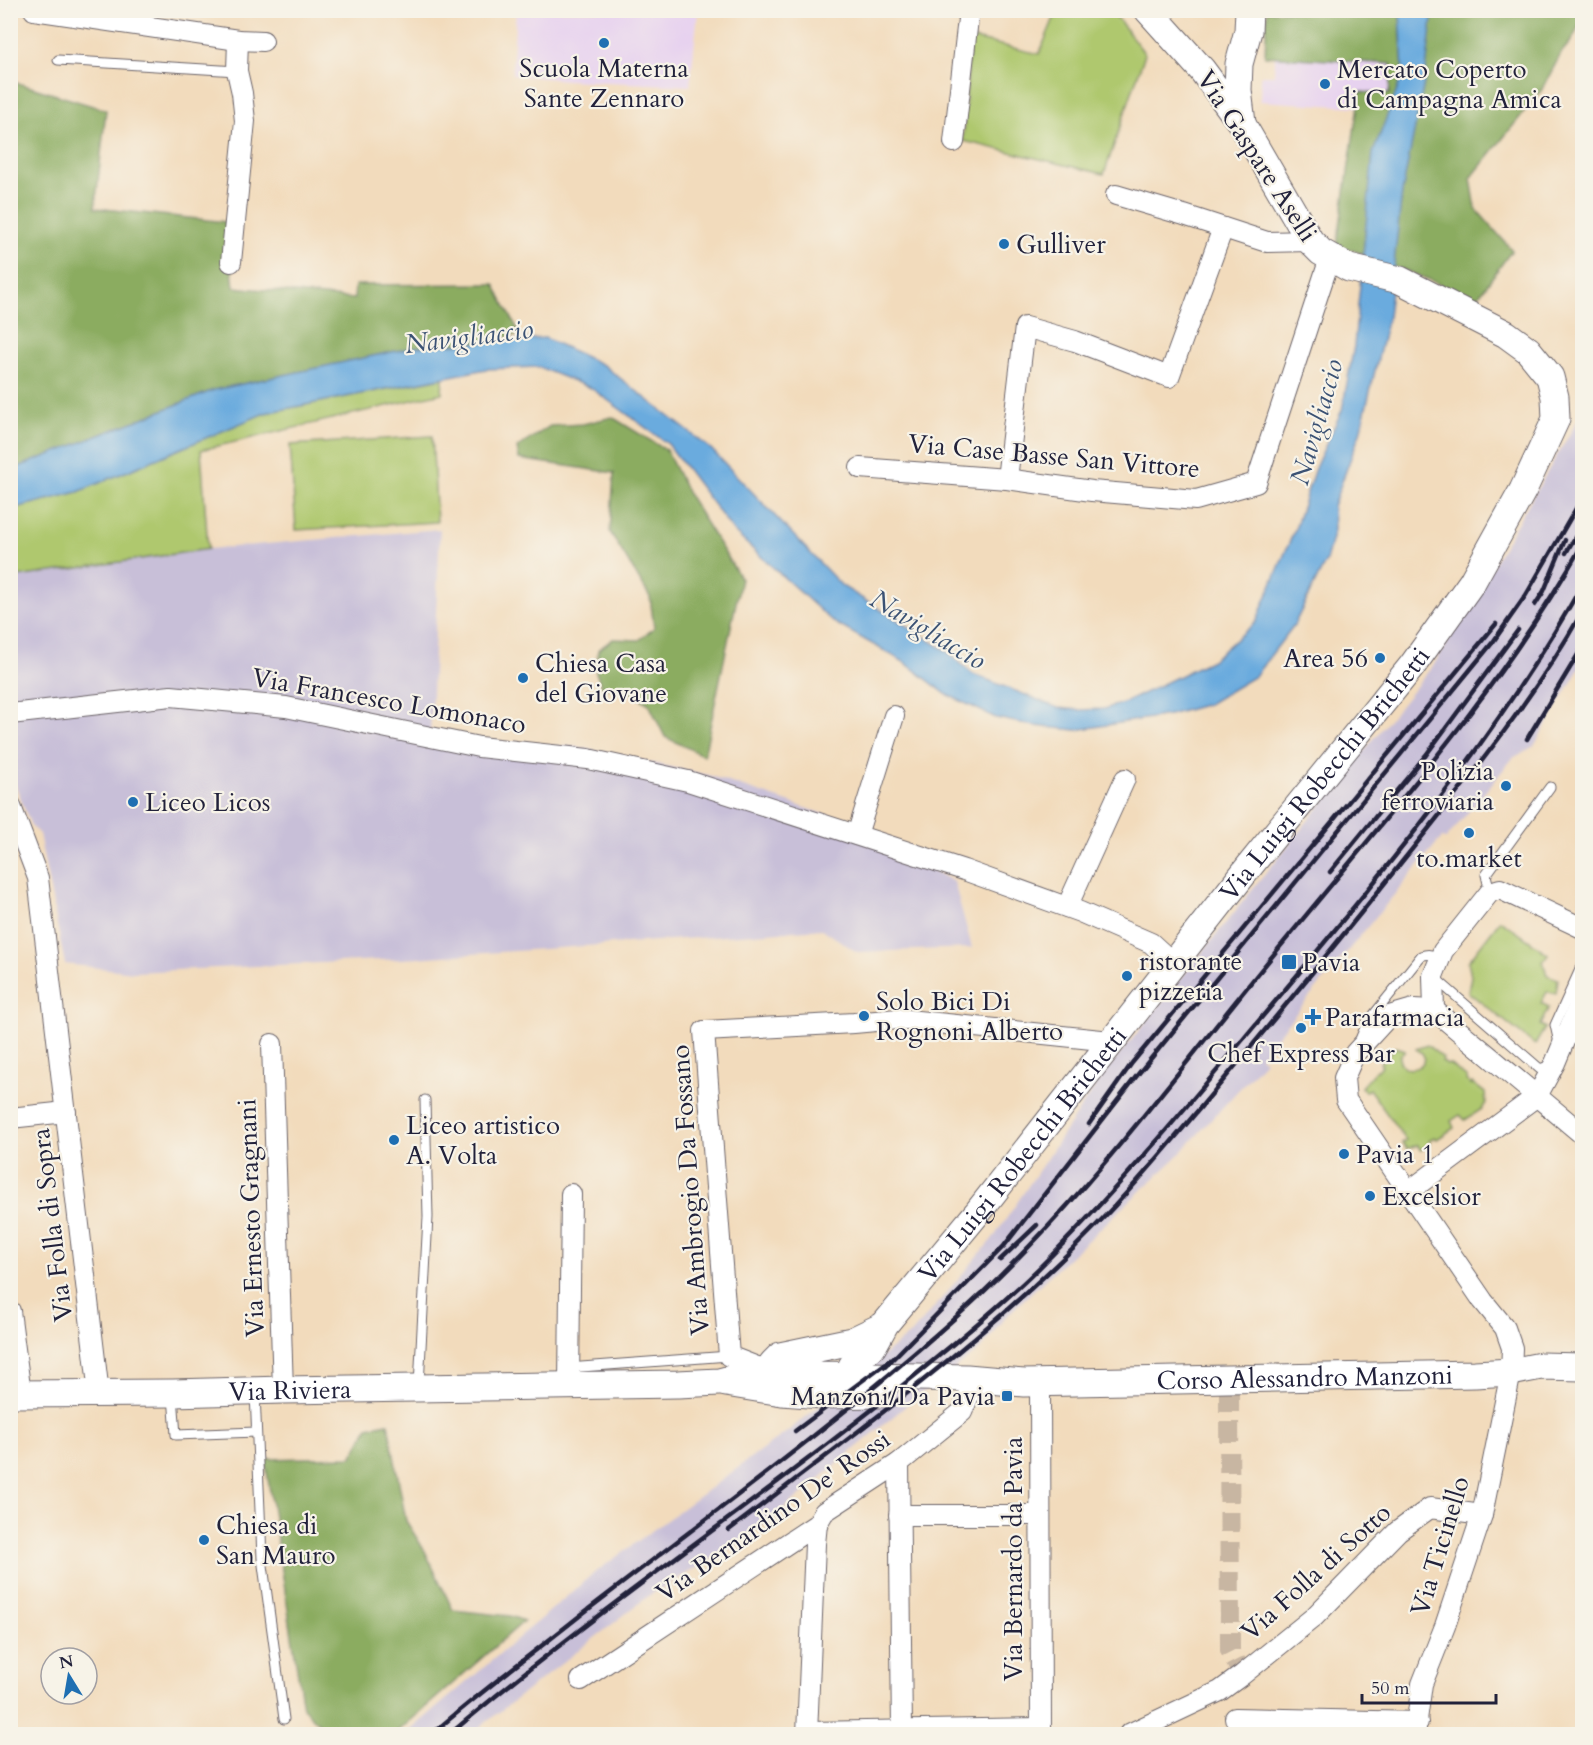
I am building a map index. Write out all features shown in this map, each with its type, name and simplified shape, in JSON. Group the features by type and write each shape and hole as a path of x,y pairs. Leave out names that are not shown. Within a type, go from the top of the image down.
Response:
{"street":[{"path":"34,10 153,19 238,40 263,41"},
{"path":"954,142 969,10"},
{"name":"Via Gaspare Aselli","path":"1148,10 1202,70 1242,124 1329,255"},
{"path":"1242,124 1238,90 1239,64 1248,31 1250,10"},
{"path":"231,262 245,121 237,71 238,40"},
{"path":"1116,195 1267,242 1329,255"},
{"path":"1007,478 1025,327 1075,341 1169,377 1223,228"},
{"name":"Via Luigi Robecchi Brichetti","path":"854,1359 978,1212 1252,863 1412,666 1472,582 1523,490 1556,419 1555,397 1550,377 1528,350 1506,334 1400,280 1329,255"},
{"name":"Via Case Basse San Vittore","path":"860,468 1007,478 1092,491 1196,501 1256,483 1329,255"},
{"name":"Via Francesco Lomonaco","path":"10,714 171,696 286,707 478,747 588,759 688,781 964,870 1067,907 1151,943 1174,964"},
{"path":"857,835 894,716"},
{"path":"1067,907 1125,779"},
{"name":"Via Folla di Sopra","path":"10,804 38,878 99,1394"},
{"path":"1434,1010 1435,969 1443,951 1490,892 1500,889 1582,928"},
{"path":"1408,1192 1537,1096 1558,1056 1582,999"},
{"path":"1355,1053 1389,1016 1413,1009 1434,1010 1582,1134"},
{"name":"Via Ambrogio Da Fossano","path":"729,1356 704,1031 898,1019 1111,1041"},
{"name":"Via Ernesto Gragnani","path":"272,1044 283,1390"},
{"name":"Via Ticinello","path":"1355,1053 1344,1078 1346,1100 1483,1301 1505,1328 1512,1348 1511,1372 1482,1515 1445,1626 1422,1684 1417,1728"},
{"path":"10,1118 66,1112"},
{"path":"569,1377 571,1194"},
{"path":"10,1311 16,1394"},
{"name":"Via Riviera","path":"729,1356 773,1384"},
{"name":"Via Riviera","path":"773,1384 780,1356 854,1359"},
{"name":"Via Riviera","path":"16,1394 419,1388 569,1377 773,1384 791,1367 821,1385 854,1359"},
{"name":"Corso Alessandro Manzoni","path":"854,1359 968,1386"},
{"name":"Corso Alessandro Manzoni","path":"821,1385 968,1386 1511,1372 1541,1366 1582,1367"},
{"name":"Via Bernardo da Pavia","path":"1032,1383 1040,1515 1041,1731"},
{"name":"Via Bernardino De' Rossi","path":"581,1680 817,1524 824,1512 899,1463 962,1412 968,1386"},
{"path":"899,1463 902,1731"},
{"name":"Via Folla di Sotto","path":"1129,1734 1220,1691 1242,1675 1314,1617 1398,1530 1431,1508 1482,1515"},
{"path":"899,1515 1040,1515"},
{"path":"817,1524 808,1733 1041,1731"},
{"path":"1220,1691 1237,1726 1417,1728"}],"lane":[{"path":"58,60 237,71"},
{"path":"1490,892 1486,875 1550,787"},
{"path":"1355,1053 1367,1023 1420,956 1427,954 1434,956 1435,969 1540,1069 1558,1056 1555,1025 1582,964"},
{"path":"419,1388 428,1217 425,1100"},
{"path":"569,1377 729,1356"},
{"path":"255,1391 262,1558 284,1719"},
{"path":"173,1393 176,1436 256,1432"}],"shaded area":[{"name":"Scuola Materna Sante Zennaro","path":"516,11 698,11 690,86 512,75"},
{"name":"Mercato Coperto di Campagna Amica","path":"1275,56 1391,64 1389,94 1360,92 1358,107 1260,101 1261,75 1274,75"},
{"path":"1582,413 1582,664 1534,746 1513,758 1446,839 1442,838 1437,843 1260,1057 1265,1061 1176,1158 1005,1317 981,1349 914,1399 792,1502 738,1544 651,1594 471,1734 406,1734 593,1574 788,1431 914,1331 994,1237 1100,1079 1435,663"},
{"path":"440,529 430,735 490,742 577,747 708,775 856,825 954,882 972,948 857,952 822,929 402,959 134,972 65,964 39,834 31,826 11,773 11,578 208,549"}],"green space":[{"path":"1057,11 1112,11 1145,54 1104,174 963,141 970,38 1039,54"},
{"path":"1267,11 1400,11 1403,74 1394,102 1367,219 1363,254 1337,245 1360,92 1389,94 1391,64 1265,56"},
{"path":"1433,11 1582,11 1582,20 1572,40 1562,52 1541,91 1471,178 1476,209 1512,250 1475,301 1393,266 1402,192"},
{"path":"11,81 106,110 95,208 226,222 234,287 354,299 355,285 494,284 520,334 486,341 415,347 214,390 11,470"},
{"path":"443,378 442,393 201,450 208,549 11,578 11,509 78,492 265,413"},
{"path":"612,417 666,450 689,496 741,579 704,756 665,737 649,704 626,689 601,686 596,672 598,650 613,639 639,640 654,628 650,597 610,532 614,473 519,459 517,448 550,426 583,424"},
{"path":"432,436 437,522 296,530 290,445"},
{"path":"1500,920 1548,954 1543,962 1547,975 1558,979 1556,993 1547,992 1541,1003 1549,1007 1540,1025 1545,1028 1535,1045 1468,992 1471,976 1468,962"},
{"path":"1427,1045 1443,1058 1442,1061 1467,1078 1466,1080 1471,1085 1472,1083 1485,1093 1486,1103 1482,1109 1465,1120 1460,1115 1451,1121 1454,1128 1437,1139 1434,1137 1429,1141 1430,1144 1421,1150 1417,1145 1407,1149 1402,1143 1406,1140 1369,1089 1365,1092 1361,1087 1382,1066 1380,1063 1395,1047 1405,1050 1400,1056 1400,1062 1405,1068 1411,1069 1417,1068 1425,1059 1416,1049"},
{"path":"388,1423 406,1521 425,1551 453,1610 510,1616 524,1621 395,1734 330,1734 303,1708 265,1459 352,1457 368,1427"}],"water":[{"path":"1400,11 1433,11 1425,78 1402,192 1388,317 1360,433 1333,506 1334,530 1326,561 1294,625 1255,676 1208,704 1169,715 1076,730 1035,726 996,718 946,694 904,662 833,622 734,532 668,444 591,388 538,367 486,369 265,413 78,492 11,509 11,470 214,390 415,347 545,338 603,365 711,449 842,586 944,649 973,674 1058,708 1104,709 1126,702 1212,660 1256,622 1295,529 1315,468 1342,410 1354,346 1373,153 1403,74"}],"tunnel":[{"path":"1229,1392 1230,1650 1239,1668"}],"railway":[{"path":"885,1367 1004,1246 1139,1073 1493,642 1526,595 1582,498"},
{"path":"1566,553 1582,525"},
{"path":"1535,605 1544,591 1565,540"},
{"path":"432,1734 506,1673 772,1469 865,1394 956,1317 1041,1234 1120,1144 1435,758 1513,655 1549,601 1582,545"},
{"path":"450,1734 571,1637 881,1403 984,1319 1051,1256 1162,1135 1394,857 1475,752 1513,698 1582,585"},
{"path":"729,1530 895,1403 976,1337 1054,1267 1117,1203 1277,1016 1458,791 1536,686 1582,612"},
{"path":"1089,1124 1132,1063 1496,624"},
{"path":"1330,872 1426,755 1518,630"},
{"path":"1527,739 1582,648"},
{"path":"1000,1260 1037,1225"},
{"path":"795,1431 890,1360"}],"place":[{"name":"Scuola Materna Sante Zennaro","path":"604,43"},
{"name":"Mercato Coperto di Campagna Amica","path":"1325,84"},
{"name":"Gulliver","path":"1004,244"},
{"name":"Area 56","path":"1380,658"},
{"name":"Chiesa Casa del Giovane","path":"523,678"},
{"name":"Polizia ferroviaria","path":"1506,786"},
{"name":"Liceo Licos","path":"133,802"},
{"name":"to.market","path":"1469,833"},
{"name":"Pavia","path":"1289,962"},
{"name":"ristorante pizzeria","path":"1127,976"},
{"name":"Solo Bici Di Rognoni Alberto","path":"864,1016"},
{"name":"Parafarmacia","path":"1313,1017"},
{"name":"Chef Express Bar","path":"1301,1028"},
{"name":"Liceo artistico A. Volta","path":"394,1140"},
{"name":"Pavia 1","path":"1344,1154"},
{"name":"Excelsior","path":"1370,1196"},
{"name":"Manzoni/Da Pavia","path":"1007,1396"},
{"name":"Chiesa di San Mauro","path":"204,1540"}],"water label":[{"name":"Navigliaccio","path":"469,337"},
{"name":"Navigliaccio","path":"1317,422"},
{"name":"Navigliaccio","path":"928,630"}]}
